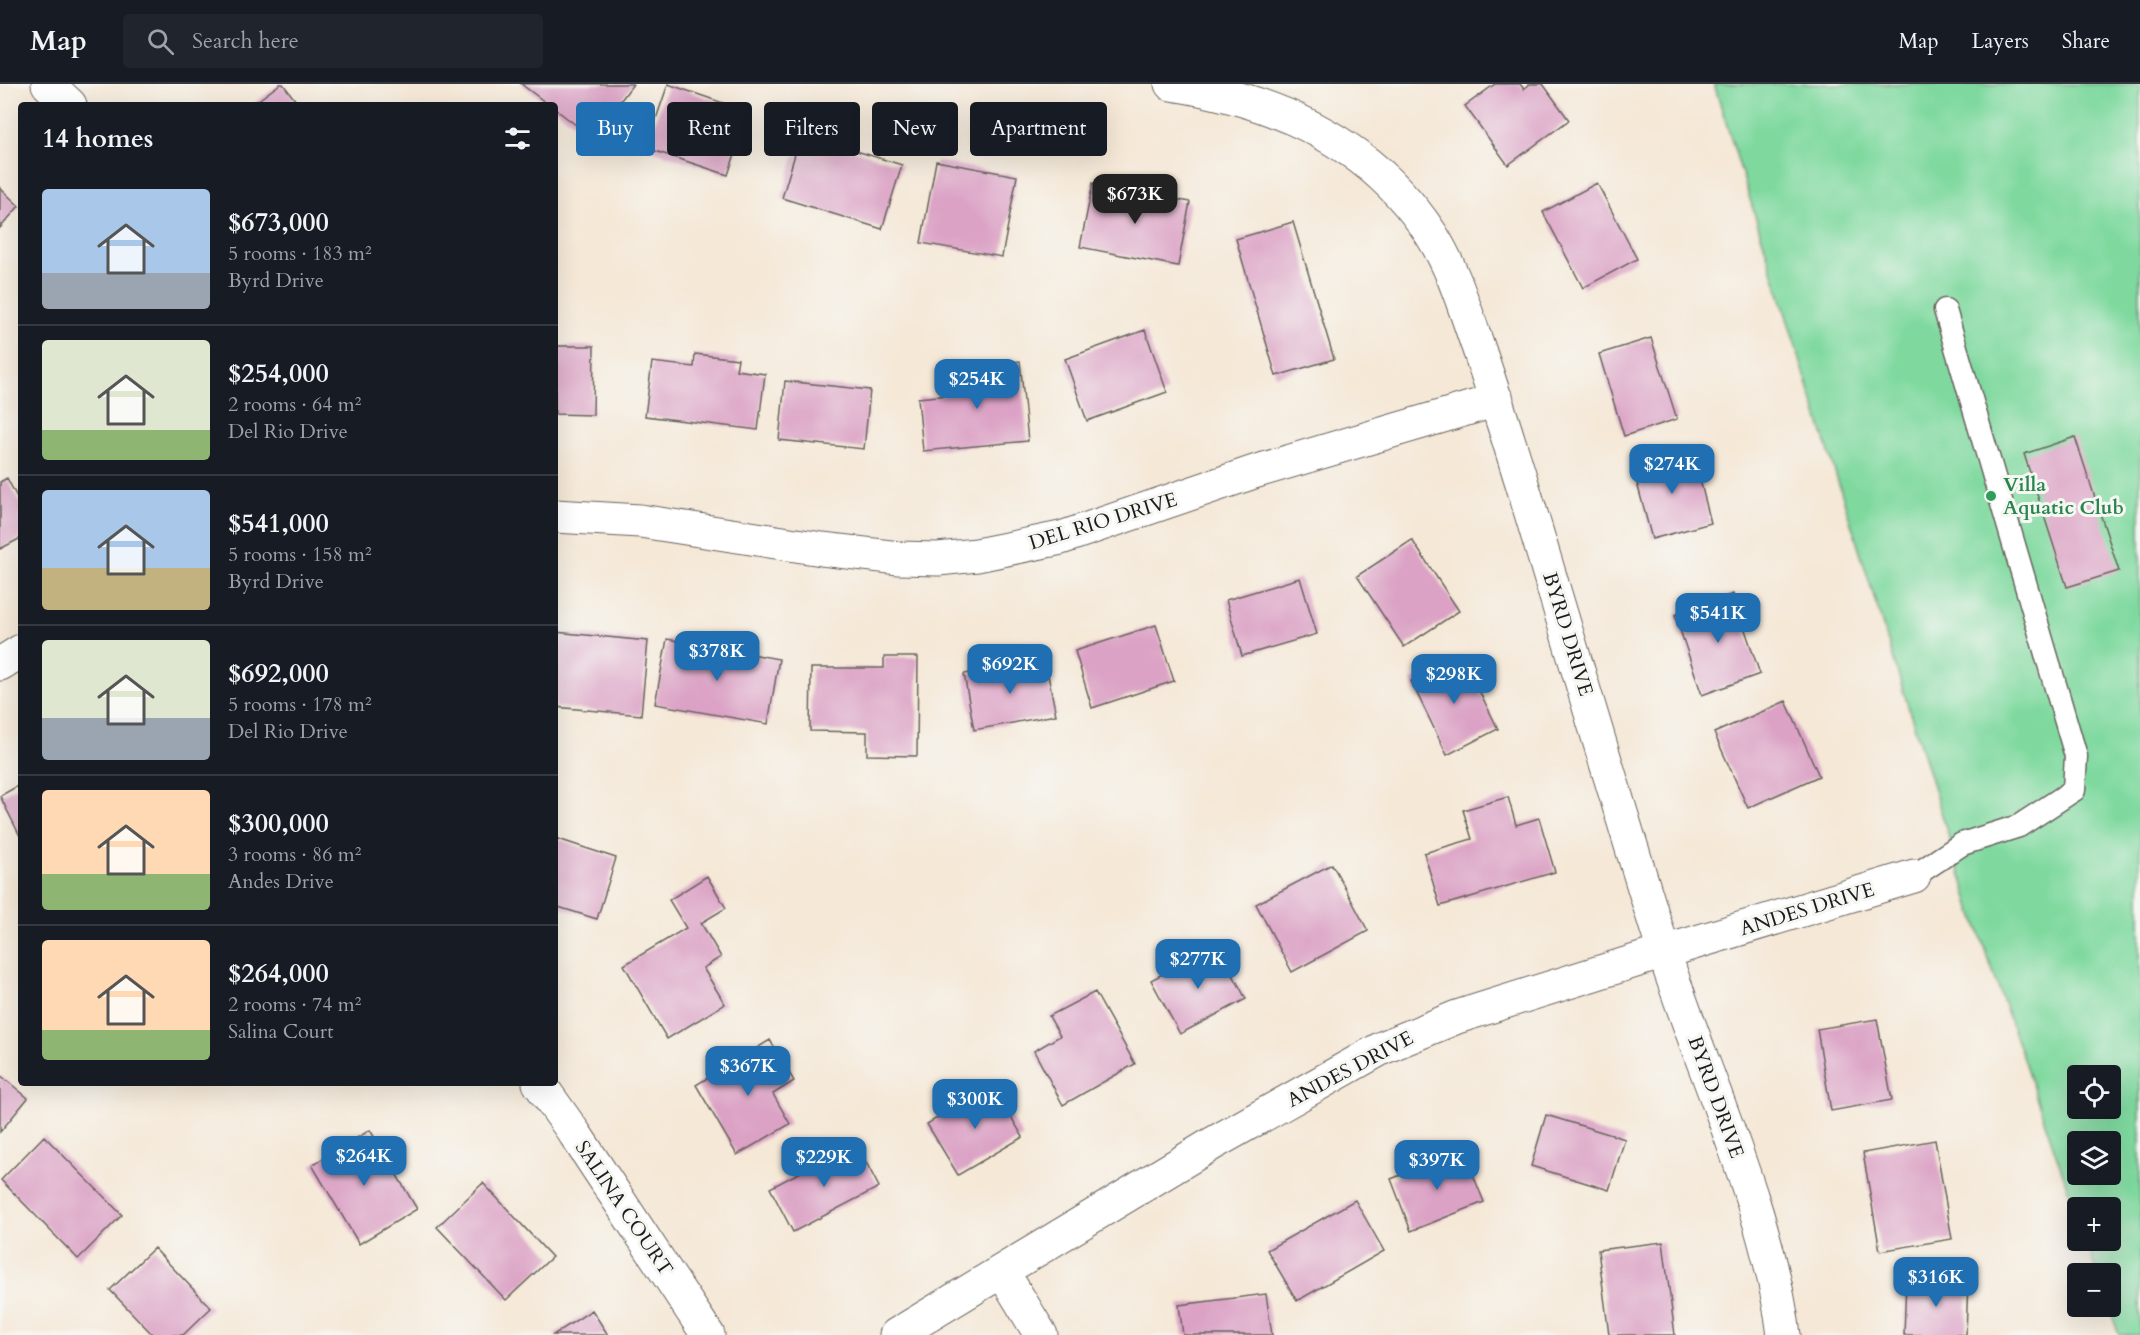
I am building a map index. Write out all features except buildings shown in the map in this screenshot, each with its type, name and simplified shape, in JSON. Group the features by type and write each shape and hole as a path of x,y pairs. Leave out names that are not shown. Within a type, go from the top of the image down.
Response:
{"street":[{"path":"48,84 67,102"},
{"name":"BYRD DRIVE","path":"1171,84 1211,90 1249,100 1327,135 1360,157 1385,178 1407,203 1431,234 1454,278 1497,400 1664,952 1745,1179 1771,1267 1784,1335"},
{"name":"DEL RIO DRIVE","path":"558,516 640,521 822,549 899,558 938,559 977,555 1061,538 1254,472 1497,400"},
{"path":"0,664 18,653"},
{"name":"ANDES DRIVE","path":"896,1335 1212,1144 1382,1048 1457,1017 1914,876"},
{"name":"SALINA COURT","path":"541,1086 708,1335"},
{"path":"1002,1271 1041,1335"}],"lane":[{"path":"1914,876 1962,844 2019,826 2074,790 2076,756 1945,310"}],"green space":[{"name":"Villa Aquatic Club","path":"1714,84 2140,84 2140,1335 2119,1335 2113,1317 2121,1317 2121,1263 2094,1263 2090,1251 2121,1251 2121,1197 2071,1197 1971,908"}],"place":[{"name":"Villa Aquatic Club","path":"1991,496"}]}
